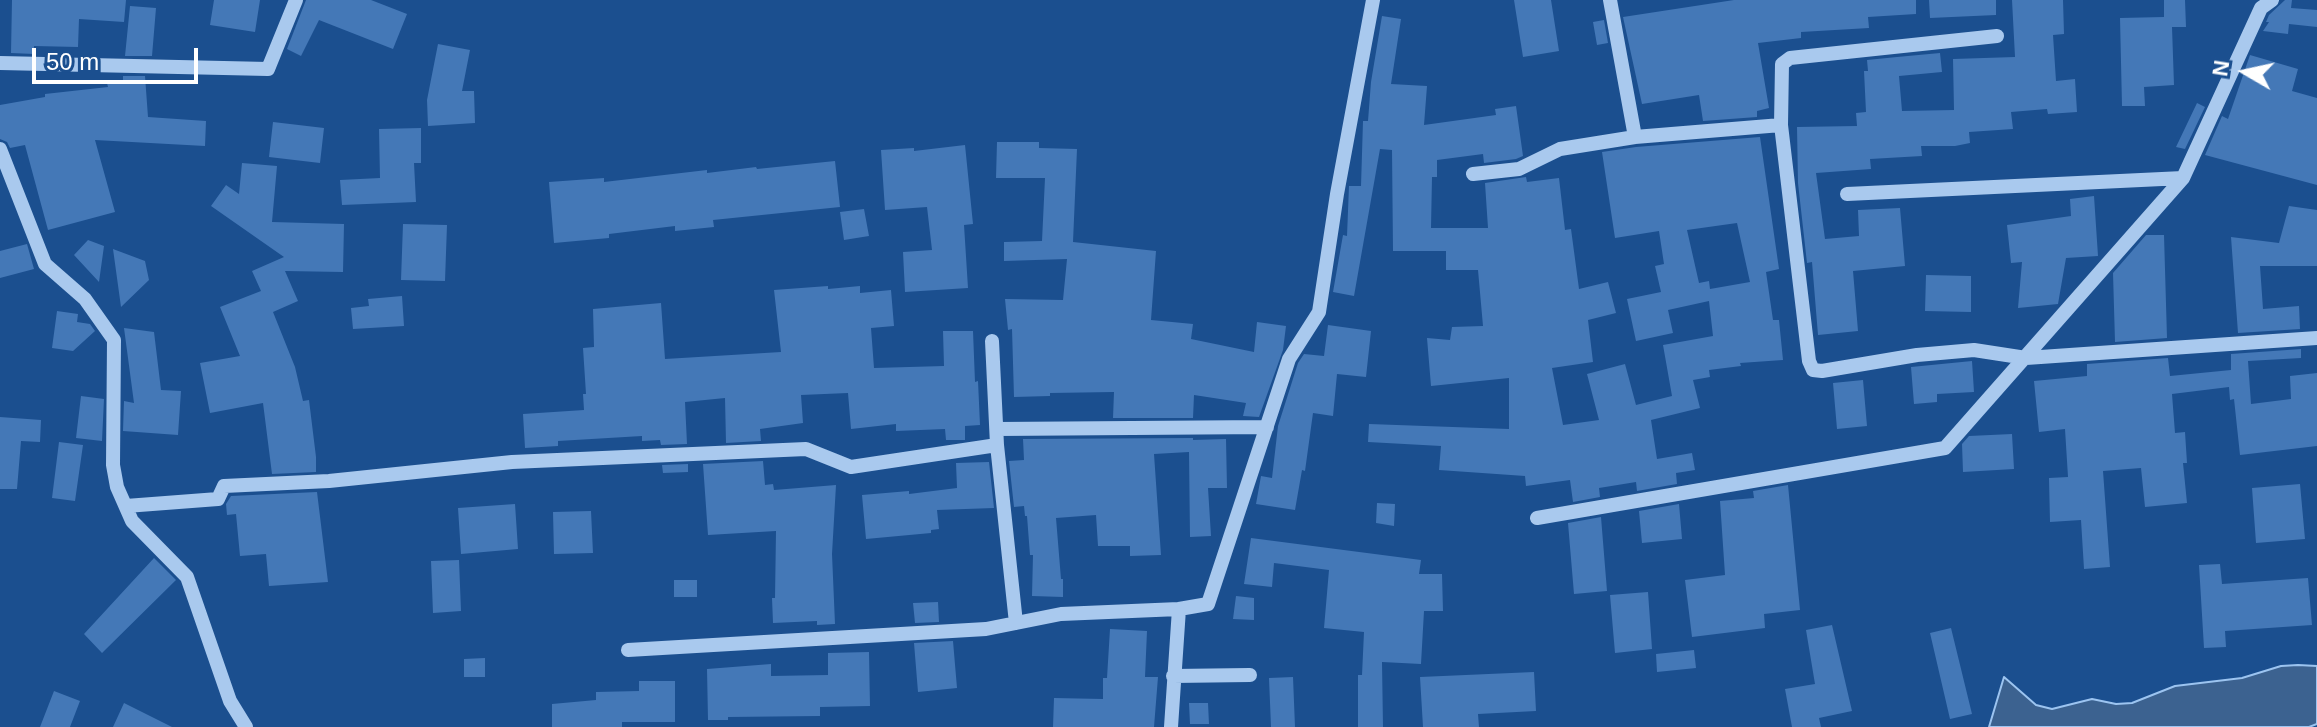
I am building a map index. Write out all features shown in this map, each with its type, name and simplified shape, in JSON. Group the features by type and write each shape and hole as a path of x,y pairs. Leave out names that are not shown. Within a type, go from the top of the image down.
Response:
{"street":[{"path":"0,63 268,69 296,0"},
{"path":"628,650 986,629 1061,614 1179,609 1208,604 1289,359 1319,312 1373,0"},
{"path":"1610,0 1635,137"},
{"path":"1537,518 1945,448 2183,178 2261,8 2272,0"},
{"path":"1997,36 1790,58 1782,64 1781,125 1809,361 1813,370 1974,350 2026,358 2317,338"},
{"path":"1473,174 1519,169 1560,149 1635,137 1781,125"},
{"path":"0,149 45,264 85,299 114,340 113,465 117,487 132,521 187,577 230,701 246,727"},
{"path":"1847,194 2183,178"},
{"path":"992,341 997,445 1016,623"},
{"path":"997,429 1267,427"},
{"path":"126,506 218,499 224,486 329,481 512,462 806,449 832,462 851,467 997,445"},
{"path":"1171,727 1179,609"},
{"path":"1173,676 1250,675"}],"water":[{"path":"2281,666 2317,666 2317,724 2309,727 1989,727 2004,677 2036,705 2052,709 2092,699 2116,704 2132,703 2175,686 2242,678"}],"building":[{"path":"12,0 126,0 124,22 79,19 78,47 34,46 34,54 11,53"},
{"path":"214,0 260,0 255,32 210,25"},
{"path":"306,0 371,0 407,14 393,49 319,20 301,56 287,49"},
{"path":"1514,0 1551,0 1559,51 1523,57"},
{"path":"1734,0 1916,0 1916,14 1868,17 1869,28 1801,32 1801,38 1758,43 1769,108 1757,111 1757,117 1703,121 1699,95 1642,104 1623,17"},
{"path":"1929,0 1996,0 1996,15 1930,18"},
{"path":"2012,0 2063,0 2064,34 2053,35 2056,81 2075,79 2077,112 2048,114 2047,109 2011,112 2013,129 1969,132 1970,143 1921,146 1922,156 1870,159 1871,169 1816,173 1825,239 1859,236 1858,210 1900,208 1905,266 1853,271 1858,331 1818,335 1812,262 1807,263 1798,183 1797,127 1857,126 1856,113 1866,112 1864,71 1868,71 1867,60 1940,53 1942,72 1899,76 1902,111 1954,110 1953,59 2015,57"},
{"path":"2164,0 2185,0 2186,27 2172,27 2174,85 2144,87 2145,106 2122,106 2120,18 2164,17"},
{"path":"2285,0 2292,0 2291,8 2317,10 2317,27 2289,24 2288,34 2263,31 2269,22 2266,22 2269,15"},
{"path":"130,6 156,8 152,56 125,56"},
{"path":"1382,16 1401,19 1391,84 1427,86 1424,125 1496,115 1495,109 1516,106 1523,156 1484,163 1483,154 1437,160 1437,177 1432,177 1431,228 1488,228 1485,183 1526,177 1527,182 1559,178 1565,230 1571,229 1579,289 1608,282 1616,313 1588,320 1593,362 1552,368 1563,425 1599,420 1587,374 1625,364 1636,405 1672,396 1663,345 1713,336 1709,301 1668,310 1673,333 1636,341 1627,299 1661,292 1655,266 1664,264 1659,231 1615,238 1602,152 1760,137 1779,269 1766,272 1773,320 1779,320 1783,360 1740,363 1741,366 1709,370 1710,377 1693,380 1700,408 1651,420 1657,459 1692,453 1695,470 1676,473 1677,484 1637,491 1636,482 1599,488 1600,497 1573,502 1570,480 1526,486 1525,476 1439,470 1441,446 1368,442 1369,424 1509,429 1509,378 1431,386 1427,338 1450,340 1452,327 1483,326 1478,270 1446,270 1446,251 1393,251 1392,150 1380,149 1354,296 1333,292 1343,235 1347,236 1349,186 1361,186 1363,121 1368,121","holes":["1737,223 1750,282 1710,289 1709,281 1699,283 1687,230"]},
{"path":"1604,20 1608,43 1597,45 1593,22"},
{"path":"438,44 470,50 462,91 474,91 475,123 428,126 427,100"},
{"path":"2250,55 2298,69 2292,91 2317,98 2317,185 2205,155 2222,116 2228,119"},
{"path":"123,76 145,76 148,117 206,121 205,146 95,140 115,212 48,230 25,145 10,148 7,142 0,139 0,105 45,97 45,94 108,87 107,83 123,82"},
{"path":"2197,103 2205,107 2185,149 2176,147"},
{"path":"273,122 324,128 320,163 269,157"},
{"path":"421,128 421,163 414,163 416,202 342,205 340,180 380,178 379,129"},
{"path":"997,142 1039,142 1039,148 1077,149 1073,242 1156,251 1151,320 1193,324 1191,339 1254,352 1257,322 1286,326 1283,350 1259,417 1243,416 1246,403 1194,395 1193,418 1113,418 1114,392 1014,397 1012,329 1008,330 1005,299 1063,300 1067,259 1004,261 1004,242 1042,241 1045,178 996,178"},
{"path":"965,145 973,224 964,225 968,288 905,292 903,252 932,250 927,207 885,210 881,150 914,148 914,151"},
{"path":"835,161 840,207 713,220 714,227 675,231 675,226 609,234 609,238 554,243 549,182 604,178 604,182 707,170 707,173"},
{"path":"242,163 277,166 272,222 344,224 343,272 285,271 298,301 273,312 295,367 303,401 309,400 316,472 272,474 263,403 210,413 200,363 240,356 220,307 261,291 252,271 284,257 211,206 226,185 239,194"},
{"path":"2094,196 2098,256 2066,258 2058,304 2018,308 2022,262 2011,263 2007,225 2071,216 2070,199"},
{"path":"2289,206 2317,210 2317,266 2260,266 2263,309 2299,306 2300,329 2238,333 2231,237 2279,243"},
{"path":"864,209 869,236 844,240 840,212"},
{"path":"403,224 447,225 445,281 401,280"},
{"path":"2146,235 2164,235 2167,338 2115,342 2113,273"},
{"path":"88,240 104,246 99,282 74,255"},
{"path":"27,244 34,269 0,278 0,251"},
{"path":"113,249 145,261 149,280 121,307"},
{"path":"1926,275 1971,276 1971,312 1925,311"},
{"path":"828,286 828,289 860,286 860,293 891,290 894,326 871,328 874,368 944,366 943,331 973,331 980,425 965,426 965,440 946,440 945,429 896,431 896,424 851,429 848,393 801,395 803,423 760,429 761,441 726,443 725,398 685,402 687,444 661,445 660,440 642,441 642,436 558,441 558,446 525,448 523,414 584,410 583,348 594,347 593,309 661,303 665,359 781,352 774,290"},
{"path":"402,296 404,326 353,329 351,308 369,306 368,299"},
{"path":"57,311 78,314 77,322 90,324 95,331 73,351 52,348"},
{"path":"1328,325 1371,331 1366,377 1337,374 1333,416 1313,413 1305,471 1302,470 1295,510 1256,504 1261,476 1272,478 1278,426 1298,363 1304,354 1324,356"},
{"path":"124,328 154,332 161,390 181,391 178,435 123,431 124,401 134,403"},
{"path":"2301,349 2301,358 2248,361 2251,404 2291,399 2290,376 2317,373 2317,446 2240,455 2234,399 2230,400 2229,387 2172,394 2175,433 2185,432 2187,463 2183,463 2187,503 2145,507 2141,468 2103,471 2110,567 2084,569 2081,520 2050,522 2049,478 2068,477 2065,429 2039,432 2034,381 2087,376 2087,364 2168,358 2170,376 2231,370 2231,354"},
{"path":"1972,361 1974,392 1937,394 1937,402 1914,404 1911,367"},
{"path":"1863,380 1867,426 1837,429 1833,383"},
{"path":"81,396 104,399 102,441 76,438"},
{"path":"0,417 41,420 40,442 21,441 17,489 0,489"},
{"path":"2012,434 2014,469 1963,472 1962,444 1969,436"},
{"path":"1023,439 1226,439 1227,488 1208,488 1211,536 1190,537 1189,452 1154,454 1161,555 1130,556 1130,546 1098,546 1096,515 1056,518 1063,597 1032,596 1033,555 1030,555 1027,516 1024,506 1014,507 1009,461 1024,460"},
{"path":"59,442 83,445 75,501 52,498"},
{"path":"763,461 765,485 773,484 774,490 836,485 832,554 835,624 817,625 817,621 773,623 776,531 708,535 703,464"},
{"path":"989,462 994,508 937,510 939,529 931,530 931,533 866,539 862,495 909,491 909,494 957,488 956,463"},
{"path":"688,464 688,472 663,473 662,465"},
{"path":"2300,484 2305,539 2256,543 2252,488"},
{"path":"1788,485 1800,610 1764,614 1765,628 1692,637 1685,580 1725,575 1720,501 1754,498 1753,491"},
{"path":"317,492 328,582 269,586 266,554 240,556 236,514 227,515 226,504 231,496"},
{"path":"1377,503 1395,504 1394,526 1376,523"},
{"path":"515,504 518,549 461,554 458,508"},
{"path":"1679,504 1682,539 1642,543 1639,511"},
{"path":"591,511 593,553 554,554 553,512"},
{"path":"1601,517 1607,591 1574,594 1568,523"},
{"path":"1251,538 1421,560 1419,574 1442,574 1443,611 1424,611 1421,664 1382,662 1383,727 1358,727 1358,675 1362,675 1364,632 1324,628 1329,570 1274,563 1272,587 1244,584"},
{"path":"154,558 176,580 102,653 84,634"},
{"path":"459,560 461,611 433,613 431,561"},
{"path":"2220,564 2222,584 2308,578 2312,625 2225,631 2226,647 2204,648 2199,565"},
{"path":"674,580 697,580 697,597 674,597"},
{"path":"1648,592 1652,649 1615,653 1610,595"},
{"path":"1236,596 1254,598 1254,620 1233,619"},
{"path":"938,602 939,622 915,623 913,603"},
{"path":"1832,625 1852,711 1819,718 1821,727 1792,727 1785,689 1815,684 1806,630"},
{"path":"1951,628 1972,714 1950,719 1930,633"},
{"path":"1110,629 1147,631 1145,677 1158,677 1154,727 1053,727 1054,698 1103,699"},
{"path":"953,641 957,688 918,692 914,643"},
{"path":"1694,650 1696,668 1657,672 1656,654"},
{"path":"869,652 870,706 820,707 820,716 708,720 707,669 771,664 771,676 828,675 828,653"},
{"path":"485,658 485,677 464,677 464,659"},
{"path":"1534,672 1536,711 1478,714 1479,727 1423,727 1420,677"},
{"path":"1293,677 1295,727 1271,727 1269,678"},
{"path":"639,681 675,681 675,722 622,722 622,727 552,727 552,704 596,700 596,692 639,691"},
{"path":"54,691 80,701 70,727 40,727"},
{"path":"124,703 172,727 113,727"},
{"path":"1189,703 1208,703 1209,724 1190,724"}]}
